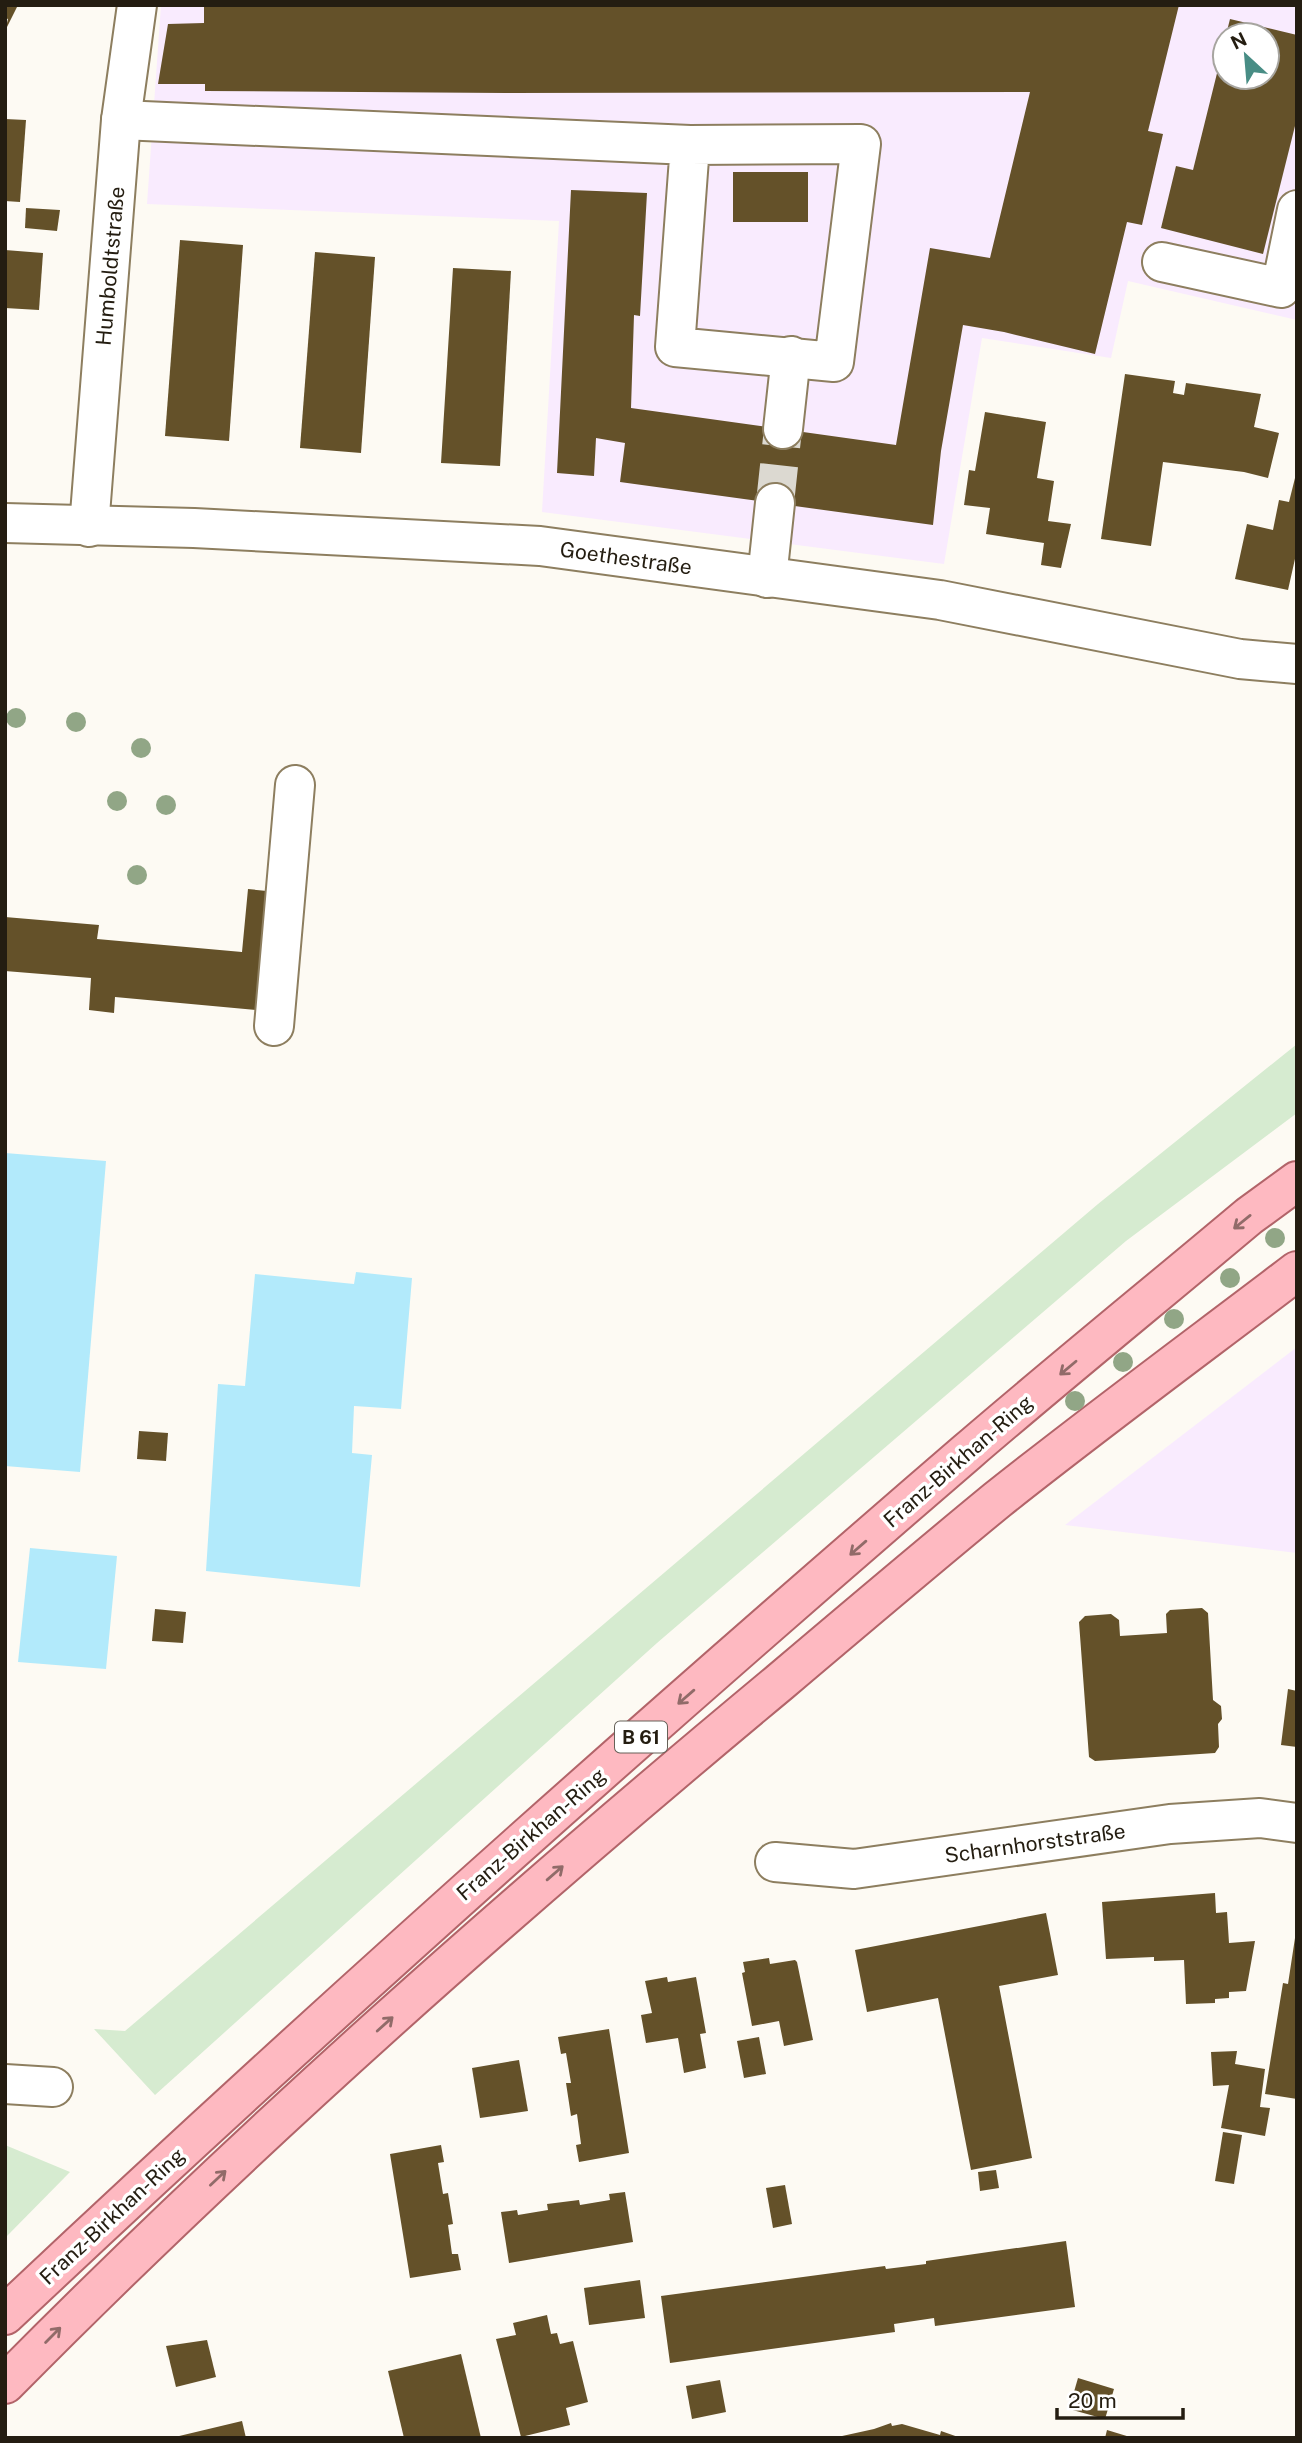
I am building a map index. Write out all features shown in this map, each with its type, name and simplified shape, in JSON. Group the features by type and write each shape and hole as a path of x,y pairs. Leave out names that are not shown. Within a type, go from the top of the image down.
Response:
{"main road":[{"name":"Franz-Birkhan-Ring","path":"5,2315 265,2072 500,1860 970,1450 1249,1216 1297,1181"},
{"name":"B 61","path":"5,2384 85,2304 297,2103 529,1895 999,1499 1297,1271"}],"street":[{"name":"Humboldtstraße","path":"89,527 121,120 137,5"},
{"path":"121,120 690,145 861,144 834,362 675,347 690,145"},
{"path":"1161,262 1280,288 1297,210"},
{"path":"783,429 791,356"},
{"path":"767,578 775,503"},
{"name":"Goethestraße","path":"5,523 194,528 540,546 940,600 1240,659 1297,664"},
{"name":"Goethestraße","path":"1240,659 1297,681"},
{"path":"274,1026 295,785"},
{"name":"Scharnhorststraße","path":"775,1862 854,1869 1170,1824 1260,1818 1297,1823"},
{"path":"5,2084 53,2087"}],"shaded area":[{"path":"161,5 1297,5 1297,320 1128,281 1111,358 982,338 944,564 542,512 559,221 147,204"},
{"path":"1297,1347 1297,1553 1065,1525"}],"green space":[{"path":"1297,1044 1297,1113 1126,1241 657,1643 155,2095 94,2029 125,2031 1098,1204"},
{"path":"5,2145 70,2172 5,2238"}],"water":[{"path":"5,1153 106,1161 80,1472 5,1466"},
{"path":"356,1272 412,1278 401,1409 354,1406 352,1453 372,1455 360,1587 206,1571 218,1384 245,1386 255,1274 354,1284"},
{"path":"30,1548 117,1556 106,1669 18,1662"}],"building":[{"path":"5,5 18,5 5,31 8,19 5,18"},
{"path":"204,5 1179,5 1148,131 1163,134 1142,225 1127,222 1095,354 963,325 941,451 933,525 620,482 625,443 596,438 594,476 557,473 571,190 647,193 640,316 634,315 631,408 896,445 930,248 990,258 1030,92 205,91 205,84 158,84 168,24 204,23"},
{"path":"1281,31 1297,35 1297,118 1263,254 1161,228 1176,166 1193,170 1213,91 1281,91"},
{"path":"5,119 26,120 20,202 5,201"},
{"path":"733,172 808,172 808,222 733,222"},
{"path":"26,208 60,210 57,231 25,228"},
{"path":"180,240 243,245 229,441 165,436"},
{"path":"5,250 43,253 39,310 5,308"},
{"path":"315,252 375,257 361,453 300,448"},
{"path":"453,268 511,271 500,466 441,463"},
{"path":"1125,374 1175,381 1173,393 1184,395 1186,383 1261,394 1254,427 1279,433 1268,478 1244,472 1163,462 1151,546 1101,539"},
{"path":"985,412 1046,422 1037,478 1054,481 1048,521 1071,524 1061,568 1041,565 1044,543 986,534 990,508 964,505 969,470 975,471"},
{"path":"1296,474 1297,550 1288,590 1235,579 1247,524 1273,530 1279,500 1289,502"},
{"path":"248,889 267,891 256,1010 115,997 114,1013 89,1010 91,978 5,971 5,917 99,925 97,939 242,952"},
{"path":"139,1431 168,1433 166,1461 137,1459"},
{"path":"1202,1608 1208,1613 1213,1700 1221,1706 1222,1719 1218,1724 1219,1747 1215,1753 1095,1761 1089,1757 1079,1622 1085,1616 1111,1614 1119,1620 1120,1636 1167,1633 1166,1614 1170,1610"},
{"path":"155,1609 186,1612 183,1643 152,1641"},
{"path":"1288,1689 1297,1691 1297,1747 1281,1745"},
{"path":"1215,1893 1216,1913 1227,1912 1229,1943 1255,1941 1246,1991 1229,1992 1229,1998 1215,1999 1215,2003 1186,2004 1184,1960 1154,1961 1154,1957 1106,1959 1102,1902"},
{"path":"1046,1913 1058,1975 999,1986 1032,2158 971,2170 938,1998 867,2012 855,1950"},
{"path":"1295,1938 1297,2099 1265,2094 1283,1983 1288,1984"},
{"path":"769,1958 770,1964 795,1960 797,1962 813,2040 784,2046 779,2021 752,2026 742,1973 745,1972 743,1962"},
{"path":"667,1977 668,1982 696,1977 706,2033 700,2034 706,2068 684,2073 678,2038 646,2043 641,2015 652,2013 645,1981"},
{"path":"609,2029 629,2153 579,2162 576,2145 581,2144 577,2114 571,2116 566,2083 571,2083 566,2053 561,2054 558,2037"},
{"path":"759,2037 766,2074 744,2078 737,2041"},
{"path":"1237,2051 1235,2064 1265,2069 1260,2107 1270,2108 1265,2136 1221,2128 1229,2085 1213,2086 1211,2052"},
{"path":"519,2060 528,2111 480,2118 472,2068"},
{"path":"1223,2132 1242,2135 1234,2184 1215,2181"},
{"path":"441,2145 444,2162 438,2163 443,2194 448,2193 453,2224 448,2225 452,2254 458,2254 461,2270 410,2278 390,2154"},
{"path":"996,2170 999,2188 980,2191 978,2172"},
{"path":"785,2185 792,2224 773,2228 766,2188"},
{"path":"625,2192 633,2242 509,2263 501,2212 517,2210 518,2215 548,2210 547,2204 579,2200 580,2205 610,2200 609,2194"},
{"path":"1066,2241 1075,2307 935,2326 934,2318 894,2324 895,2332 670,2363 661,2296 885,2266 886,2269 926,2264 926,2261"},
{"path":"640,2280 645,2318 589,2325 584,2288"},
{"path":"547,2315 551,2334 557,2333 560,2344 573,2341 588,2402 566,2408 570,2425 521,2437 496,2339 516,2335 513,2323"},
{"path":"207,2340 216,2377 176,2387 166,2346"},
{"path":"461,2354 481,2438 404,2438 388,2371"},
{"path":"1078,2378 1114,2389 1105,2419 1069,2409"},
{"path":"720,2380 726,2412 692,2419 686,2386"},
{"path":"242,2421 246,2438 175,2438 175,2437"},
{"path":"891,2423 892,2426 902,2424 940,2435 941,2431 961,2438 833,2438"},
{"path":"1107,2430 1130,2437 1130,2438 1105,2438"}],"tunnel":[{"path":"775,503 783,429"}]}
